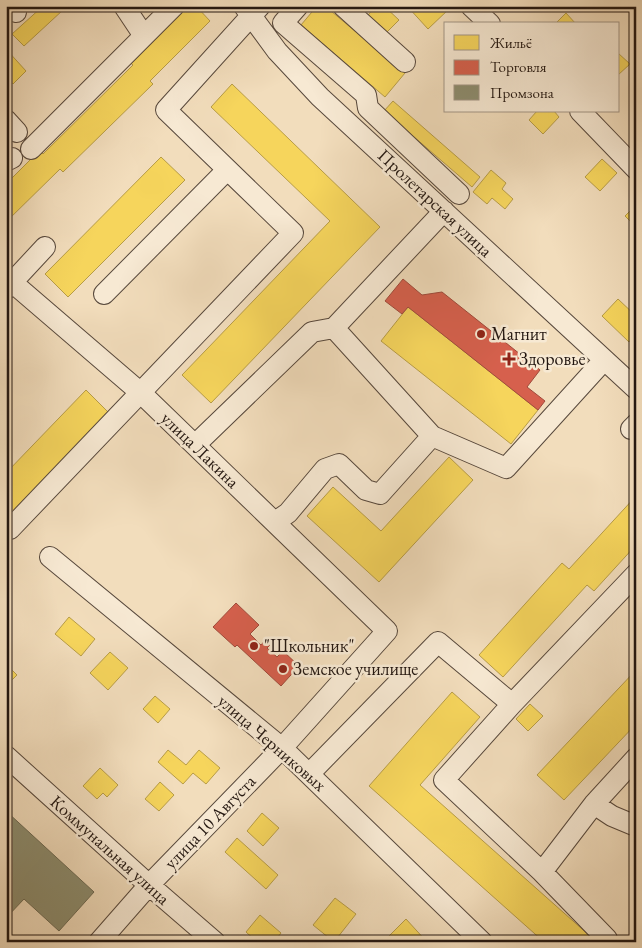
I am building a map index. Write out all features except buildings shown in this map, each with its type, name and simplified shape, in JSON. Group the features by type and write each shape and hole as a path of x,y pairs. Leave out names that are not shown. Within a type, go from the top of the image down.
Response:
{"street":[{"path":"124,6 144,36"},
{"path":"31,148 174,6"},
{"path":"298,6 283,23 366,95 368,108 459,194"},
{"path":"343,6 405,62"},
{"path":"471,6 488,22"},
{"path":"10,529 293,234 166,110 252,9"},
{"name":"Пролетарская улица","path":"252,9 277,51 298,75 635,387"},
{"path":"581,112 636,169"},
{"path":"104,294 227,170"},
{"path":"195,445 312,332 334,328 444,211"},
{"path":"8,283 44,247"},
{"name":"улица Лакина","path":"8,283 141,393 387,631"},
{"path":"334,328 432,436 506,468 604,360"},
{"path":"275,522 288,514 325,469 339,464 366,490 380,494 432,436"},
{"name":"улица Черниковых","path":"50,557 282,748 310,773 482,942"},
{"path":"606,941 542,872 444,780 512,704 636,574"},
{"name":"улица 10 Августа","path":"99,942 149,885 282,748 387,631"},
{"path":"310,773 438,642 512,704"},
{"path":"542,872 594,804 636,758"},
{"name":"Коммунальная улица","path":"7,759 215,942"},
{"path":"594,804 612,816 636,826"}],"place":[{"name":"Магнит","path":"481,334"},
{"name":"Здоровье","path":"509,359"},
{"name":"\"Школьник\"","path":"254,646"},
{"name":"Земское училище","path":"283,669"}]}
